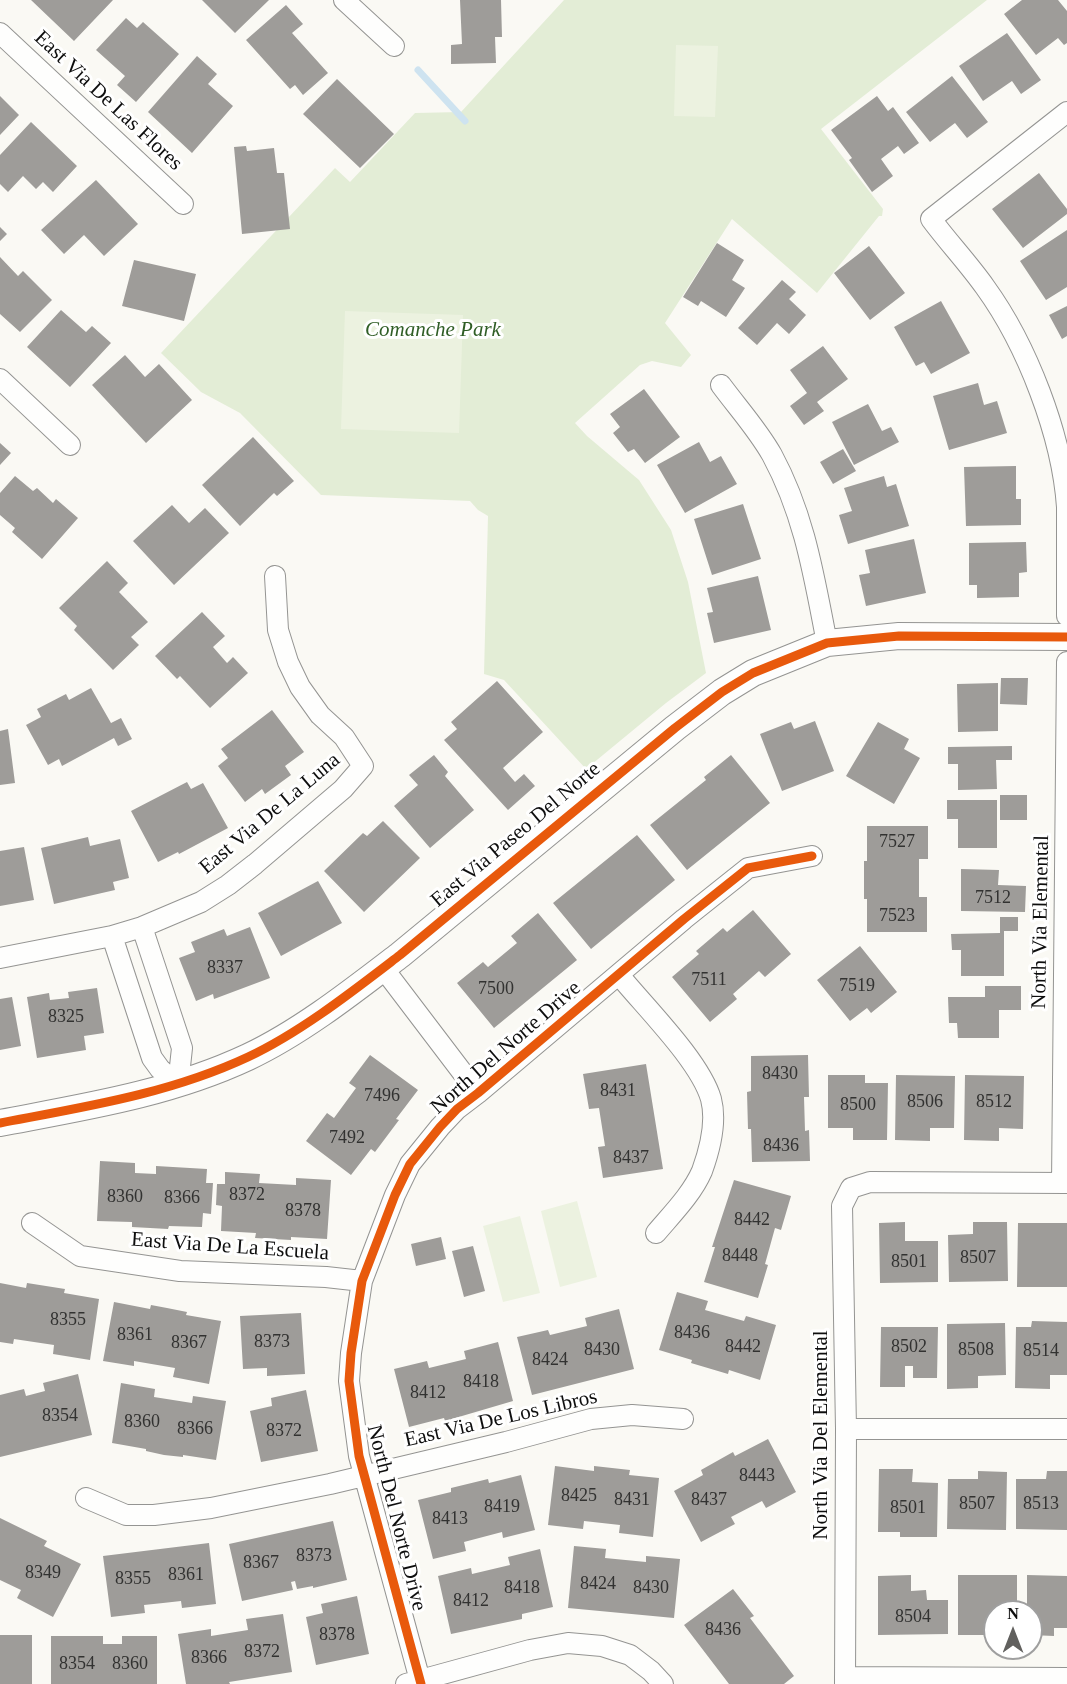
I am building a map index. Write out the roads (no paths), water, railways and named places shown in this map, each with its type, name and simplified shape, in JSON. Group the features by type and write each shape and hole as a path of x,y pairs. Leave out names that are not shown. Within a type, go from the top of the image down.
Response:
{"street":[{"path":"344,0 394,46"},
{"name":"East Via De Las Flores","path":"0,33 183,204"},
{"path":"1067,112 931,219 985,286 1007,321 1047,410 1061,463 1067,507 1067,616"},
{"path":"0,379 70,445"},
{"path":"721,385 771,453 788,487 804,532 827,644"},
{"name":"East Via De La Luna","path":"0,958 112,936 142,927 201,902 228,885 343,789 363,766 344,736 320,715 300,687 288,662 278,630 275,576"},
{"name":"East Via Paseo Del Norte","path":"0,1122 140,1096 178,1085 248,1057 279,1039 383,968 578,806 722,692 753,673 827,644 899,636 1067,637"},
{"name":"North Via Elemental","path":"1065,1183 1067,662"},
{"name":"North Del Norte Drive","path":"416,1683 359,1456 348,1382 363,1281 395,1195 410,1164 457,1109 478,1094 684,919 748,868 812,856"},
{"path":"142,927 182,1048 178,1085"},
{"path":"112,936 152,1058 160,1069 178,1085"},
{"name":"North Del Norte Drive","path":"383,968 478,1094"},
{"path":"619,975 690,1059 702,1077 711,1099 714,1120 702,1172 685,1199 656,1233"},
{"name":"North Via Del Elemental","path":"845,1681 846,1429 842,1206 851,1188 870,1182 1065,1183"},
{"name":"East Via De La Escuela","path":"32,1223 80,1256 180,1271 326,1277 363,1281"},
{"name":"East Via De Los Libros","path":"86,1498 126,1515 154,1515 212,1508 364,1476 591,1419 632,1415 683,1419"},
{"path":"846,1429 1067,1429"},
{"path":"416,1683 530,1650 568,1642 603,1646 630,1655 651,1671 663,1684"},
{"path":"845,1681 1067,1678"}],"waterway":[{"path":"418,70 465,121"}],"park label":[{"name":"Comanche Park","path":"433,330"}]}
